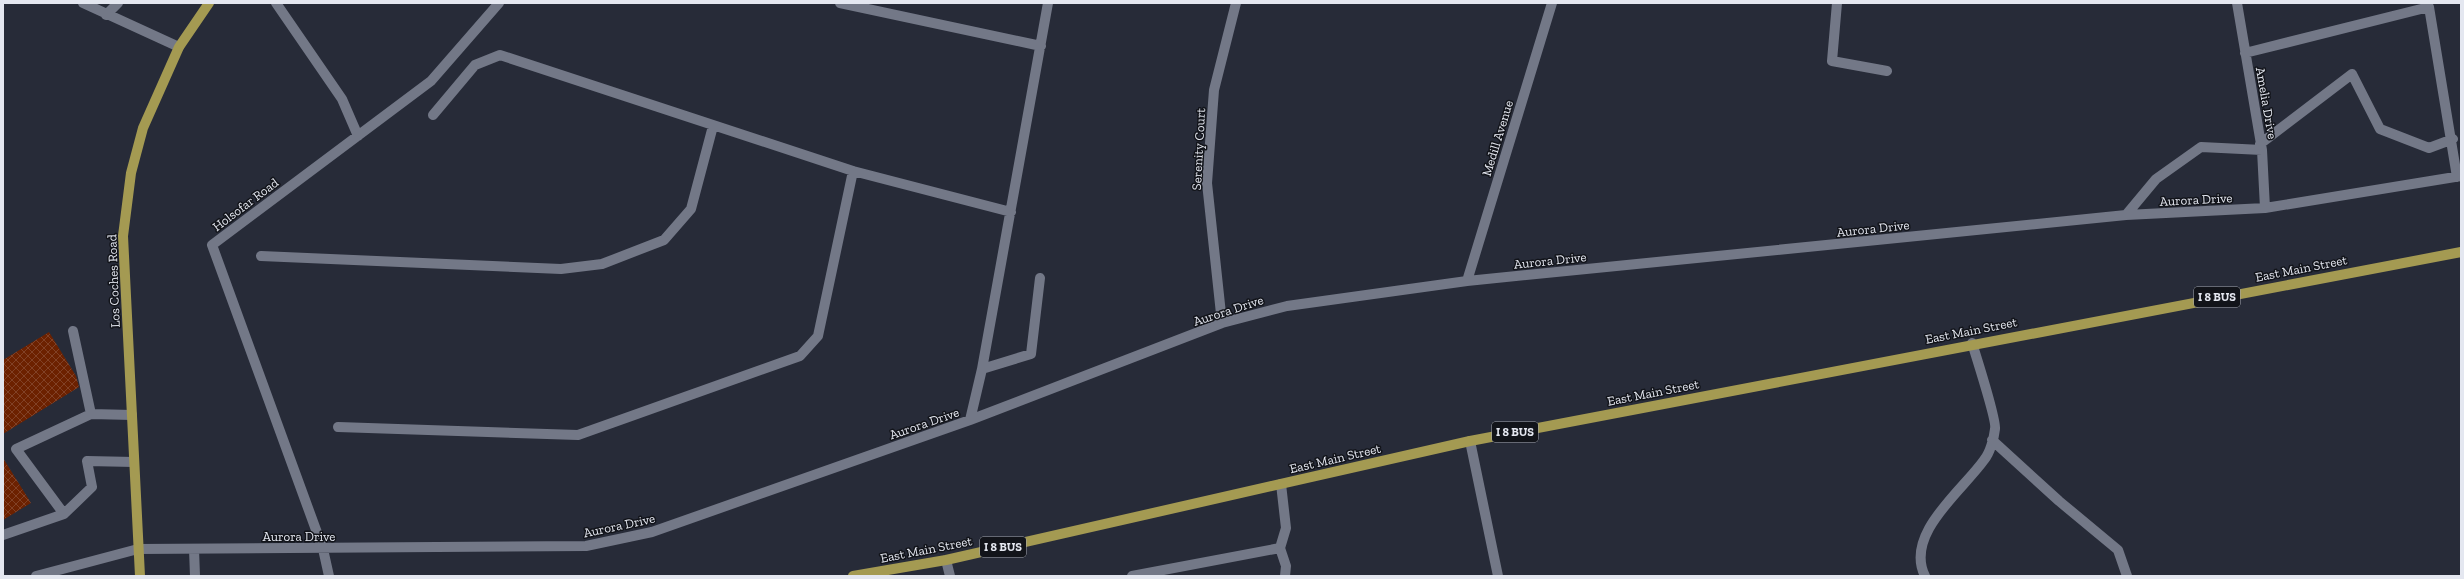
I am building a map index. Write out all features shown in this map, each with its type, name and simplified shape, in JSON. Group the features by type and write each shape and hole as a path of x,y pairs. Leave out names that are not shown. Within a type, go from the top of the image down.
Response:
{"main road":[{"name":"Los Coches Road","path":"140,576 123,236 131,173 143,128 179,47 209,3"},
{"name":"East Main Street","path":"853,576 946,560 1470,441 1972,343 2461,252"}],"street":[{"path":"83,3 106,15 179,47"},
{"path":"106,15 118,3"},
{"path":"276,3 342,98 358,136"},
{"name":"Holsofar Road","path":"323,548 212,245 431,81 499,3"},
{"path":"840,3 1041,46"},
{"path":"970,420 982,368 1048,3"},
{"name":"Serenity Court","path":"1222,323 1207,183 1214,90 1236,3"},
{"name":"Medill Avenue","path":"1467,281 1552,3"},
{"path":"1837,3 1832,61 1887,71"},
{"name":"Amelia Drive","path":"2237,3 2261,147 2265,208"},
{"path":"2245,53 2429,7 2459,176"},
{"path":"433,115 475,65 500,55 853,171 1011,212"},
{"path":"2126,215 2156,179 2201,147 2261,147 2352,74 2380,129 2429,148 2453,139"},
{"path":"261,256 561,269 602,264 664,240 691,209 713,126"},
{"path":"338,427 578,435 800,356 818,336 853,171"},
{"name":"Aurora Drive","path":"36,576 138,549 586,546 652,532 970,420 1222,323 1287,306 1467,281 2126,215 2265,208 2459,176"},
{"path":"982,368 1031,354 1040,278"},
{"path":"73,331 91,414"},
{"path":"1925,576 1920,566 1925,539 1939,512 1986,459 1996,427 1972,343"},
{"path":"64,514 16,449 91,414 132,415"},
{"path":"1992,440 2059,502 2118,550 2127,576"},
{"path":"1470,441 1498,576"},
{"path":"3,535 64,514 92,487 87,461 134,462"},
{"path":"1281,484 1286,528 1280,548 1286,566 1285,576"},
{"path":"323,548 329,576"},
{"path":"1132,576 1280,548"},
{"path":"194,549 195,576"},
{"path":"946,560 950,576"}],"building":[{"path":"49,332 76,376 79,387 3,434 3,360"},
{"path":"3,458 31,503 3,520"}]}
